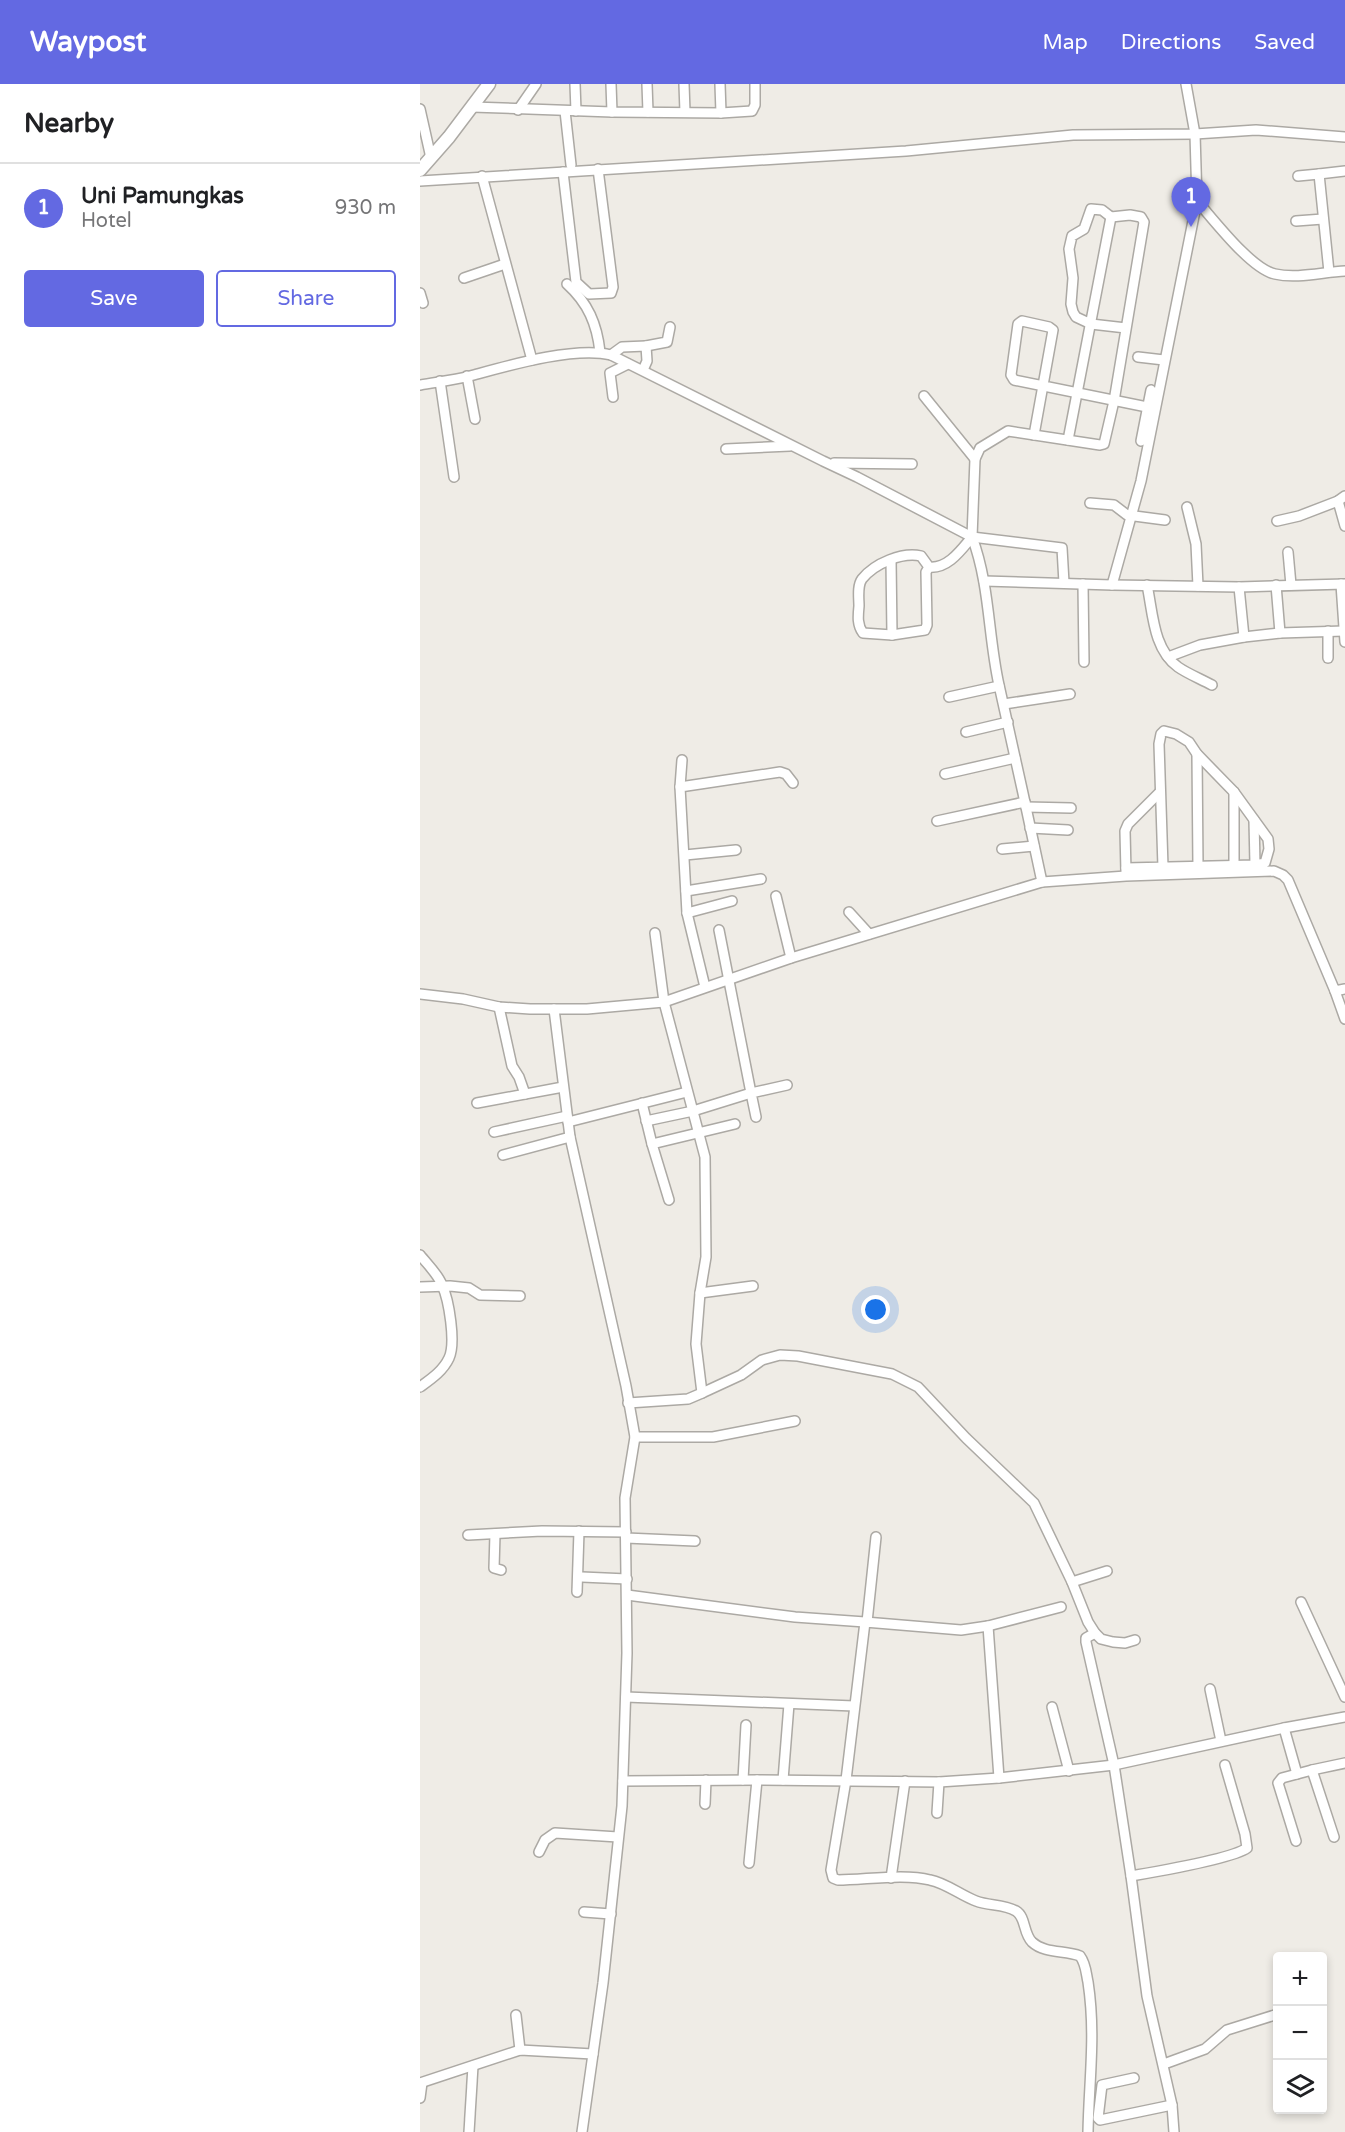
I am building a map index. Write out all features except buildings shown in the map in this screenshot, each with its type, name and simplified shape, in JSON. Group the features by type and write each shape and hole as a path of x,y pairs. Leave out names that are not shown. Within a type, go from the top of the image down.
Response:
{"main road":[{"path":"420,170 489,84"}],"street":[{"path":"518,110 536,84"},
{"path":"575,84 576,111"},
{"path":"611,84 612,112"},
{"path":"647,84 648,112"},
{"path":"684,84 685,112"},
{"path":"720,84 721,113"},
{"path":"472,107 612,112 752,111 755,105 755,84"},
{"path":"1112,585 1141,481 1197,201 1195,134 1186,84"},
{"path":"420,109 431,158"},
{"path":"565,111 571,165"},
{"path":"420,181 883,152 1073,135 1195,134 1256,130 1345,137"},
{"path":"563,172 576,282 589,294 608,294 613,290 612,269 598,169"},
{"path":"1298,176 1345,171"},
{"path":"1318,174 1329,272"},
{"path":"482,176 532,360"},
{"path":"1197,201 1249,259 1268,273 1284,275 1345,271"},
{"path":"1042,882 999,686 984,581 972,537 975,459 980,448 1008,431 1100,446 1104,444 1114,401 1144,222 1141,217 1130,215 1111,217 1102,210 1091,209 1084,229 1072,236 1069,245 1068,255 1073,278 1071,304 1073,312 1076,317 1090,324 1126,328"},
{"path":"1068,440 1111,217"},
{"path":"1296,221 1323,219"},
{"path":"464,278 505,264"},
{"path":"567,284 588,308 598,336 600,352"},
{"path":"420,293 423,303"},
{"path":"1034,435 1042,387 1052,336 1052,327 1019,322 1012,378 1042,387 1148,407"},
{"path":"611,355 622,347 667,342 670,327"},
{"path":"643,370 647,361 646,346"},
{"path":"420,385 532,360 600,352 611,355 858,477 972,537 1062,548 1064,584"},
{"path":"1138,357 1164,360"},
{"path":"613,398 610,373 628,364"},
{"path":"467,376 475,419"},
{"path":"440,381 454,477"},
{"path":"1141,441 1151,390"},
{"path":"924,396 975,459"},
{"path":"726,449 792,446"},
{"path":"823,461 841,464 912,464"},
{"path":"1277,521 1299,516 1342,498 1345,526"},
{"path":"1090,503 1114,505 1127,515 1165,520"},
{"path":"1187,507 1196,544 1198,586"},
{"path":"929,567 941,567 972,537"},
{"path":"1288,552 1292,585"},
{"path":"908,555 921,556 929,567 926,572 927,625 925,630 892,634 863,633 858,624 861,581 873,569 908,555"},
{"path":"891,560 892,634"},
{"path":"984,581 1239,587 1343,584 1345,642"},
{"path":"1083,584 1084,662"},
{"path":"1147,585 1159,643 1168,657 1178,667 1212,685"},
{"path":"1276,585 1280,633"},
{"path":"1239,587 1244,637"},
{"path":"1328,631 1328,658"},
{"path":"1168,657 1200,645 1244,637 1280,633 1344,631"},
{"path":"949,696 999,686"},
{"path":"1004,704 1070,694"},
{"path":"966,732 1008,722"},
{"path":"420,994 463,999 499,1007 555,1009 587,1009 664,1002 791,958 1042,882 1163,867 1255,866 1267,862 1268,840 1234,792 1197,754 1189,742 1164,731 1159,744 1163,867"},
{"path":"1197,754 1198,867"},
{"path":"945,774 1015,758"},
{"path":"682,760 681,787 687,913 705,987"},
{"path":"681,787 780,772 786,774 793,783"},
{"path":"1126,872 1125,831 1128,824 1160,792"},
{"path":"1234,792 1234,865"},
{"path":"937,821 1025,805 1071,808"},
{"path":"1254,820 1255,866"},
{"path":"1030,828 1068,830"},
{"path":"1002,849 1034,846"},
{"path":"685,855 736,850"},
{"path":"1126,872 1274,871 1283,875 1292,886 1345,1019"},
{"path":"686,891 761,879"},
{"path":"776,896 791,958"},
{"path":"687,913 732,901"},
{"path":"849,912 869,934"},
{"path":"718,930 756,1117"},
{"path":"655,933 664,1002 706,1163 706,1257 699,1293 696,1344 702,1393"},
{"path":"1335,991 1345,988"},
{"path":"499,1007 512,1065 525,1094"},
{"path":"555,1009 570,1137 626,1386 634,1437 626,1498 626,1697 623,1781 611,1914 582,2132"},
{"path":"646,1121 693,1111 787,1084"},
{"path":"477,1103 564,1087"},
{"path":"494,1132 568,1119 687,1092"},
{"path":"642,1103 651,1144 669,1200"},
{"path":"651,1144 735,1124"},
{"path":"503,1155 570,1137"},
{"path":"420,1255 442,1285 452,1331 453,1348 440,1372 420,1387"},
{"path":"420,1287 442,1285 469,1288 485,1296 520,1296"},
{"path":"699,1293 753,1286"},
{"path":"628,1404 688,1399 741,1375 762,1360 780,1355 798,1356 882,1372 918,1387 966,1438 1034,1503 1072,1582 1091,1635 1114,1765 1147,1996 1164,2064 1172,2105 1174,2132"},
{"path":"634,1437 713,1437 795,1421"},
{"path":"577,1592 579,1531"},
{"path":"468,1535 579,1531 695,1541"},
{"path":"495,1534 494,1568 501,1570"},
{"path":"876,1537 846,1780 831,1870 833,1878 838,1880 926,1879 977,1901 1008,1907 1022,1915 1027,1934 1032,1942 1042,1949 1078,1954 1082,1958 1091,2001 1093,2044 1088,2132"},
{"path":"1072,1582 1107,1571"},
{"path":"582,1577 627,1580"},
{"path":"627,1595 784,1616 961,1629 988,1626 1061,1607"},
{"path":"1301,1602 1345,1697"},
{"path":"988,1626 999,1778"},
{"path":"1091,1635 1113,1642 1125,1643 1135,1640"},
{"path":"1210,1689 1221,1741"},
{"path":"626,1697 854,1706"},
{"path":"783,1780 789,1704"},
{"path":"1052,1707 1069,1771"},
{"path":"623,1781 939,1782 999,1778 1114,1765 1345,1717"},
{"path":"743,1780 746,1725"},
{"path":"1284,1728 1297,1774"},
{"path":"1296,1841 1278,1784 1282,1778 1345,1763"},
{"path":"1131,1876 1185,1866 1247,1848 1225,1766"},
{"path":"1312,1770 1334,1837"},
{"path":"705,1804 706,1780"},
{"path":"749,1863 757,1780"},
{"path":"891,1878 905,1781"},
{"path":"937,1813 939,1782"},
{"path":"539,1852 545,1840 555,1833 618,1837"},
{"path":"584,1912 611,1914"},
{"path":"516,2015 520,2050"},
{"path":"1164,2064 1204,2049 1227,2030 1273,2016"},
{"path":"420,2098 421,2083 520,2050 593,2054"},
{"path":"469,2132 473,2066"},
{"path":"1134,2078 1102,2085 1098,2118 1100,2120 1172,2105"}],"place":[{"name":"Uni Pamungkas","path":"1191,227"}]}
